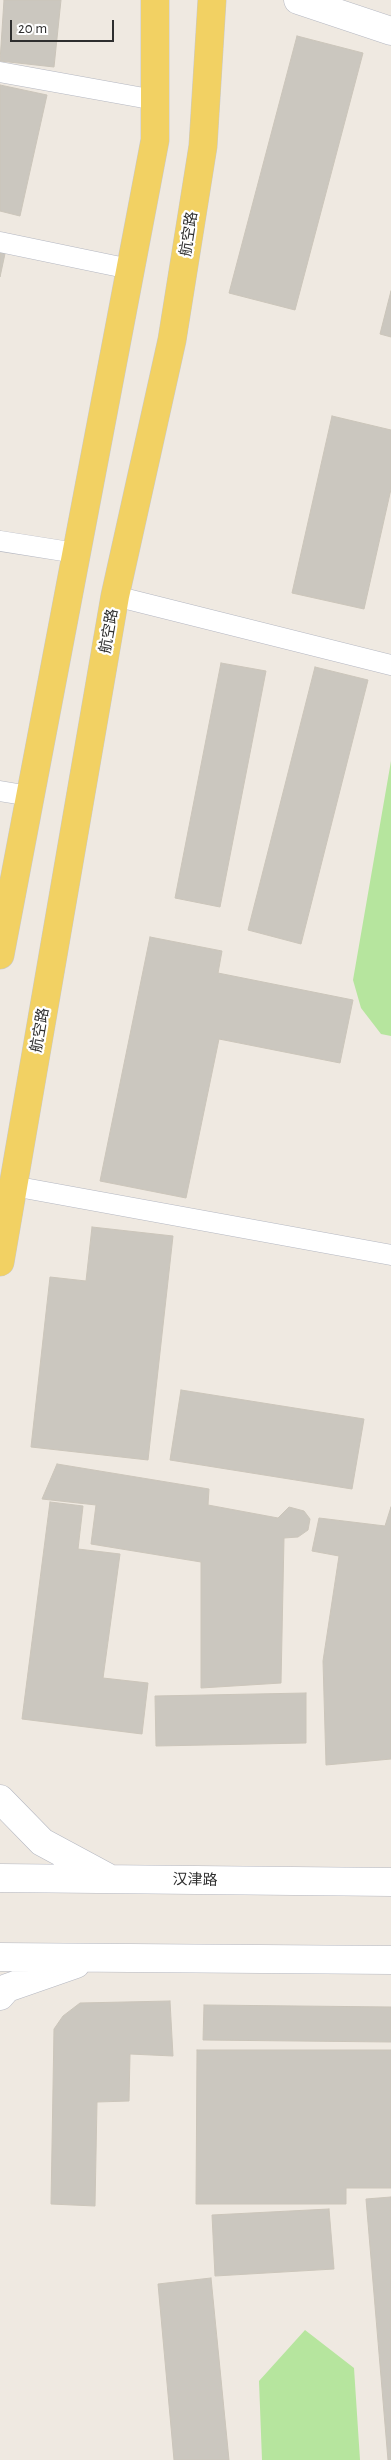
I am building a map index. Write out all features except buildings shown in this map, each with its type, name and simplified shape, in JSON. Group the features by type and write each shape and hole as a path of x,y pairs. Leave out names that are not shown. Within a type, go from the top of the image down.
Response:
{"main road":[{"path":"0,955 7,882 30,796 155,140 155,0"},
{"name":"航空路","path":"0,1262 116,596 172,340 204,146 212,0"}],"street":[{"path":"298,0 391,31"},
{"path":"0,1799 42,1842 110,1879"},
{"name":"汉津路","path":"0,1878 391,1882"},
{"path":"0,1957 391,1960"},
{"path":"0,1996 7,1988 94,1958"}],"lane":[{"path":"0,72 155,100"},
{"path":"0,242 130,269"},
{"path":"0,541 76,553"},
{"path":"116,596 391,665"},
{"path":"0,791 30,796"},
{"path":"13,1186 391,1255"}],"green space":[{"path":"391,761 391,1036 381,1034 361,1008 353,980"},
{"path":"305,2330 354,2368 360,2460 262,2460 259,2381"}]}
